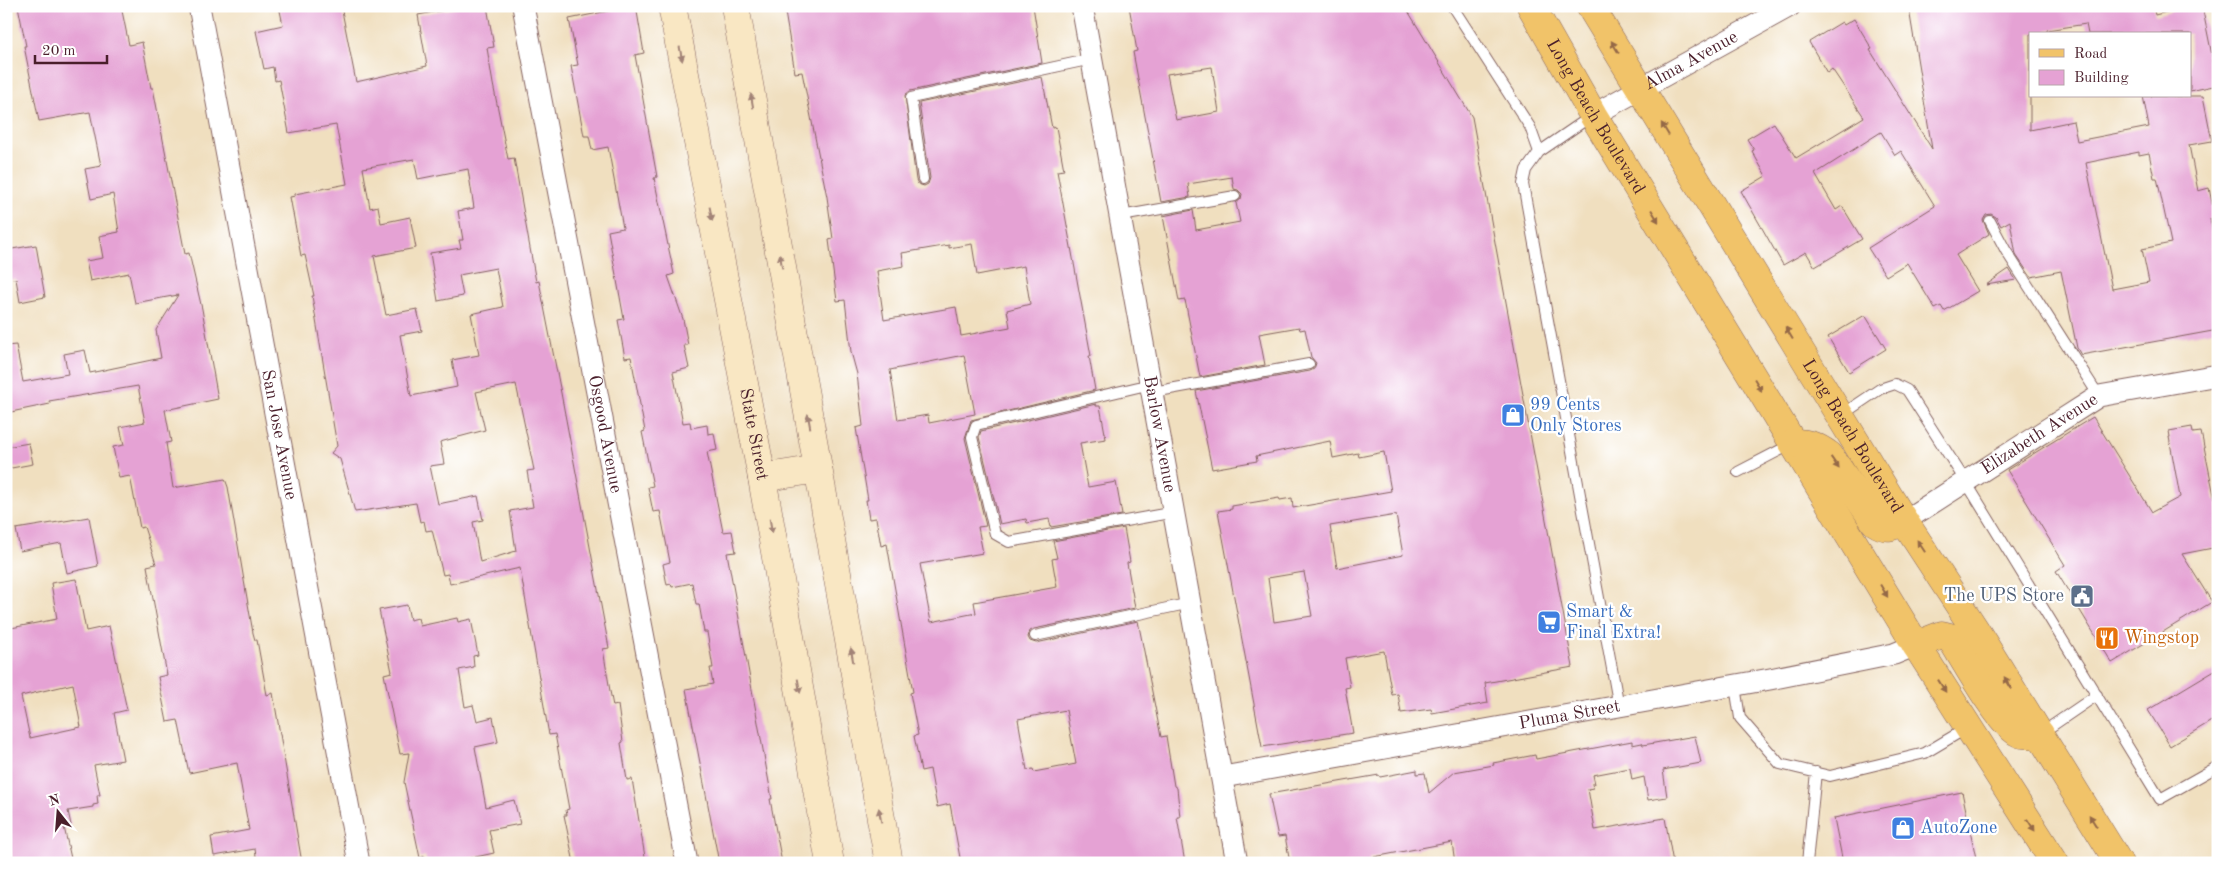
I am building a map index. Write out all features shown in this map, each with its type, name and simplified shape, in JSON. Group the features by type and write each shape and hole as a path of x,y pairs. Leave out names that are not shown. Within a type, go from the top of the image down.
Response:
{"main road":[{"name":"State Street","path":"672,6 762,478 830,863"},
{"path":"735,6 889,863"},
{"name":"Long Beach Boulevard","path":"1531,6 1593,115 1916,645 2055,863"},
{"name":"Long Beach Boulevard","path":"1590,6 1904,521 2040,734 2119,863"},
{"path":"1794,443 1806,442 1818,446 1829,455 1875,522 1882,527 1889,528 1904,521"},
{"path":"762,478 818,469"},
{"path":"1916,645 1942,635 1950,637 1999,712 2011,726 2017,732 2024,734 2040,734"}],"street":[{"name":"San Jose Avenue","path":"199,6 359,863"},
{"name":"Osgood Avenue","path":"523,6 687,863"},
{"name":"Barlow Avenue","path":"1082,6 1223,777 1237,863"},
{"name":"Alma Avenue","path":"1593,115 1790,6"},
{"name":"Elizabeth Avenue","path":"1904,521 2099,396 2218,375"},
{"name":"Pluma Street","path":"1223,777 1735,686 1894,654 1916,645"}],"lane":[{"path":"1452,6 1530,127 1539,152"},
{"path":"923,179 911,98 1092,59"},
{"path":"1593,115 1539,152 1526,170 1523,184 1619,707"},
{"path":"1121,216 1235,196"},
{"path":"1990,221 2006,251 2099,396"},
{"path":"1175,512 1009,542 995,534 972,437 976,424 1152,388 1309,364"},
{"path":"1840,416 1880,390 1895,384 1907,390 1966,482 2160,799 2215,768 2218,772"},
{"path":"1738,472 1794,443"},
{"path":"1035,636 1191,603"},
{"path":"1735,686 1740,718 1780,764 1830,776 1925,753 1968,727"},
{"path":"2040,734 2096,695"},
{"path":"1807,863 1816,772"}],"building":[{"path":"18,6 121,6 129,45 142,42 151,88 153,88 185,254 189,253 202,309 218,399 165,410 171,442 166,443 173,488 225,479 228,487 253,633 255,640 257,640 267,695 273,693 302,863 257,863 255,849 214,856 211,837 249,830 237,763 189,773 178,720 167,722 158,677 167,675 147,566 156,564 144,527 140,528 130,476 119,478 113,447 124,445 120,427 145,422 138,386 49,401 50,404 6,413 6,346 16,345 23,382 68,374 64,354 85,350 90,373 161,358 156,330 178,295 135,303 129,273 90,281 86,261 103,258 99,236 119,232 113,194 91,199 85,169 101,166 90,112 39,121"},
{"path":"279,6 341,6 356,82 427,66 418,15 466,6 487,6 494,47 487,48 493,84 508,159 514,158 536,282 539,281 561,393 609,648 603,649 610,691 613,706 618,705 623,742 621,743 627,780 632,779 646,863 574,863 564,815 567,815 566,810 569,809 555,734 549,735 520,568 450,584 448,574 443,575 432,530 426,531 424,521 420,522 416,503 355,512 340,459 331,453 337,446 312,296 314,296 305,255 301,256 290,197 295,196 295,194 347,184 336,125 289,133 279,80 275,81 273,67 264,69 256,31 283,25","holes":["414,159 418,179 468,169 474,208 458,211 463,240 459,240 461,248 430,253 438,301 463,296 459,275 496,268 503,307 471,314 479,355 452,360 457,387 411,396 400,335 422,331 417,309 386,315 374,256 416,248 410,217 381,223 378,206 370,208 363,168","516,384 534,470 527,471 533,507 510,511 516,551 480,562 473,522 483,520 478,496 438,504 430,466 444,464 440,442 485,430 476,392"]},
{"path":"612,6 636,6 644,53 635,55 657,177 654,178 674,274 668,276 683,319 688,345 684,345 689,368 673,372 683,423 690,422 691,428 707,425 708,434 714,433 717,450 707,452 723,532 732,531 736,552 727,553 782,863 719,863 686,689 713,684 710,668 713,668 707,632 704,632 699,604 696,604 692,583 672,587 671,584 667,585 663,564 670,562 660,511 653,512 648,487 653,486 642,432 645,431 631,357 625,358 618,320 624,319 608,231 623,228 608,147 592,150 589,136 584,136 571,66 578,65 569,19 613,10"},
{"path":"784,6 1033,6 1042,63 910,91 905,95 916,180 918,184 924,186 928,184 930,178 919,103 1042,77 1052,128 1056,127 1064,170 1057,171 1091,356 1089,356 1095,390 971,420 965,438 986,526 978,527 983,553 920,564 931,622 976,613 974,602 1057,587 1052,559 1057,558 1053,541 1124,528 1130,562 1127,563 1135,608 1034,629 1030,631 1028,637 1030,641 1036,643 1138,621 1161,737 1166,736 1174,786 1177,788 1180,817 1177,817 1185,863 961,863 950,804 937,807 930,769 921,771 914,736 918,735 910,693 913,692 887,544 881,546 876,518 869,519 866,500 868,500 856,428 863,426 857,374 851,352 845,300 837,301 829,240 833,239 827,197 802,72 795,73","holes":["972,244 977,275 1024,266 1030,304 1007,310 1010,327 961,336 956,307 884,320 877,271 904,266 902,253 949,245 949,248","964,355 975,414 929,423 928,415 898,420 890,370","1066,710 1076,764 1034,772 1033,769 1027,770 1018,719"]},
{"path":"1129,6 1405,6 1472,117 1573,667 1485,683 1488,703 1432,713 1431,709 1401,713 1398,694 1392,695 1384,651 1345,658 1350,687 1345,688 1353,733 1262,747 1218,511 1232,509 1232,506 1279,498 1280,500 1292,498 1293,508 1391,491 1384,452 1359,457 1358,453 1333,458 1330,441 1256,456 1257,461 1212,469 1196,391 1310,371 1314,369 1316,363 1311,357 1305,329 1300,330 1299,327 1259,334 1265,365 1200,377 1185,300 1179,301 1163,216 1193,210 1196,230 1240,222 1236,203 1241,199 1242,194 1234,189 1232,177 1188,184 1190,197 1161,202 1133,52 1137,51","holes":["1212,67 1219,112 1176,120 1167,74","1396,515 1403,555 1337,568 1330,526","1304,572 1312,616 1274,622 1268,578"]},
{"path":"1926,6 2153,6 2155,15 2190,6 2202,6 2218,85 2192,91 2192,32 2088,32 2086,24 2047,30 2047,32 2029,32 2030,130 2073,121 2077,141 2149,127 2143,98 2192,98 2192,96 2203,96 2212,141 2189,145 2198,191 2209,188 2215,218 2210,219 2218,257 2218,330 2081,355 2077,348 2061,271 2031,277 2016,255 2010,221 2001,226 1996,217 1991,214 1986,215 1983,220 1989,234 1956,255 1978,291 1944,311 1941,306 1935,309 1907,263 1886,276 1868,248 1935,206 1901,151 1895,155 1881,132 1815,174 1836,210 1842,206 1862,239 1815,267 1806,252 1783,265 1741,191 1766,176 1747,139 1774,123 1796,158 1864,117 1832,69 1827,73 1809,42 1842,22 1844,25 1854,19 1872,49 1870,50 1932,149 1909,9","holes":["2139,152 2139,155 2149,153 2154,178 2157,178 2171,243 2142,249 2149,282 2112,289 2086,163"]},
{"path":"36,245 45,297 20,302 16,279 6,280 6,250"},
{"path":"2009,269 2016,280 1986,285"},
{"path":"1865,315 1886,349 1849,372 1828,337"},
{"path":"1096,404 1096,406 1100,406 1106,439 1080,443 1088,487 1116,482 1122,515 1051,527 1049,519 1027,523 1026,519 1000,524 979,437 981,431"},
{"path":"2093,417 2152,512 2180,497 2169,431 2192,427 2193,433 2201,432 2215,500 2218,500 2218,547 2182,554 2212,602 2112,663 2056,571 2065,565 2007,470"},
{"path":"29,443 33,464 6,469 6,447"},
{"path":"89,517 98,566 67,573 61,543 20,551 16,529"},
{"path":"76,579 86,631 109,626 127,710 114,713 123,760 94,765 100,795 97,795 98,804 93,805 93,807 68,811 71,825 64,827 72,863 13,863 6,829 6,629 57,619 51,583","holes":["73,684 81,727 30,738 21,696"]},
{"path":"407,605 410,620 418,618 420,626 457,618 458,622 471,619 478,655 473,656 474,667 459,670 465,707 473,705 477,721 493,717 498,742 475,747 486,807 514,800 520,824 489,830 494,853 448,863 427,863 425,856 420,858 404,782 409,753 400,754 384,674 392,672 379,610"},
{"path":"2218,668 2218,717 2170,746 2148,710"},
{"path":"1695,736 1701,763 1663,770 1667,797 1648,800 1644,777 1632,780 1630,768 1593,775 1595,784 1592,784 1593,788 1588,789 1595,830 1665,818 1673,863 1455,863 1452,842 1369,858 1370,863 1290,863 1285,836 1278,837 1269,794 1417,770 1417,774 1425,773 1429,793 1454,772 1494,765 1493,763 1535,755 1536,759 1632,741 1632,745 1642,743 1643,745"},
{"name":"AutoZone","path":"1962,792 1977,863 1843,863 1834,818"}],"place":[{"name":"99 Cents Only Stores","path":"1513,415"},
{"name":"The UPS Store","path":"2082,596"},
{"name":"Smart & Final Extra!","path":"1549,622"},
{"name":"Wingstop","path":"2107,638"},
{"name":"AutoZone","path":"1903,828"}]}
